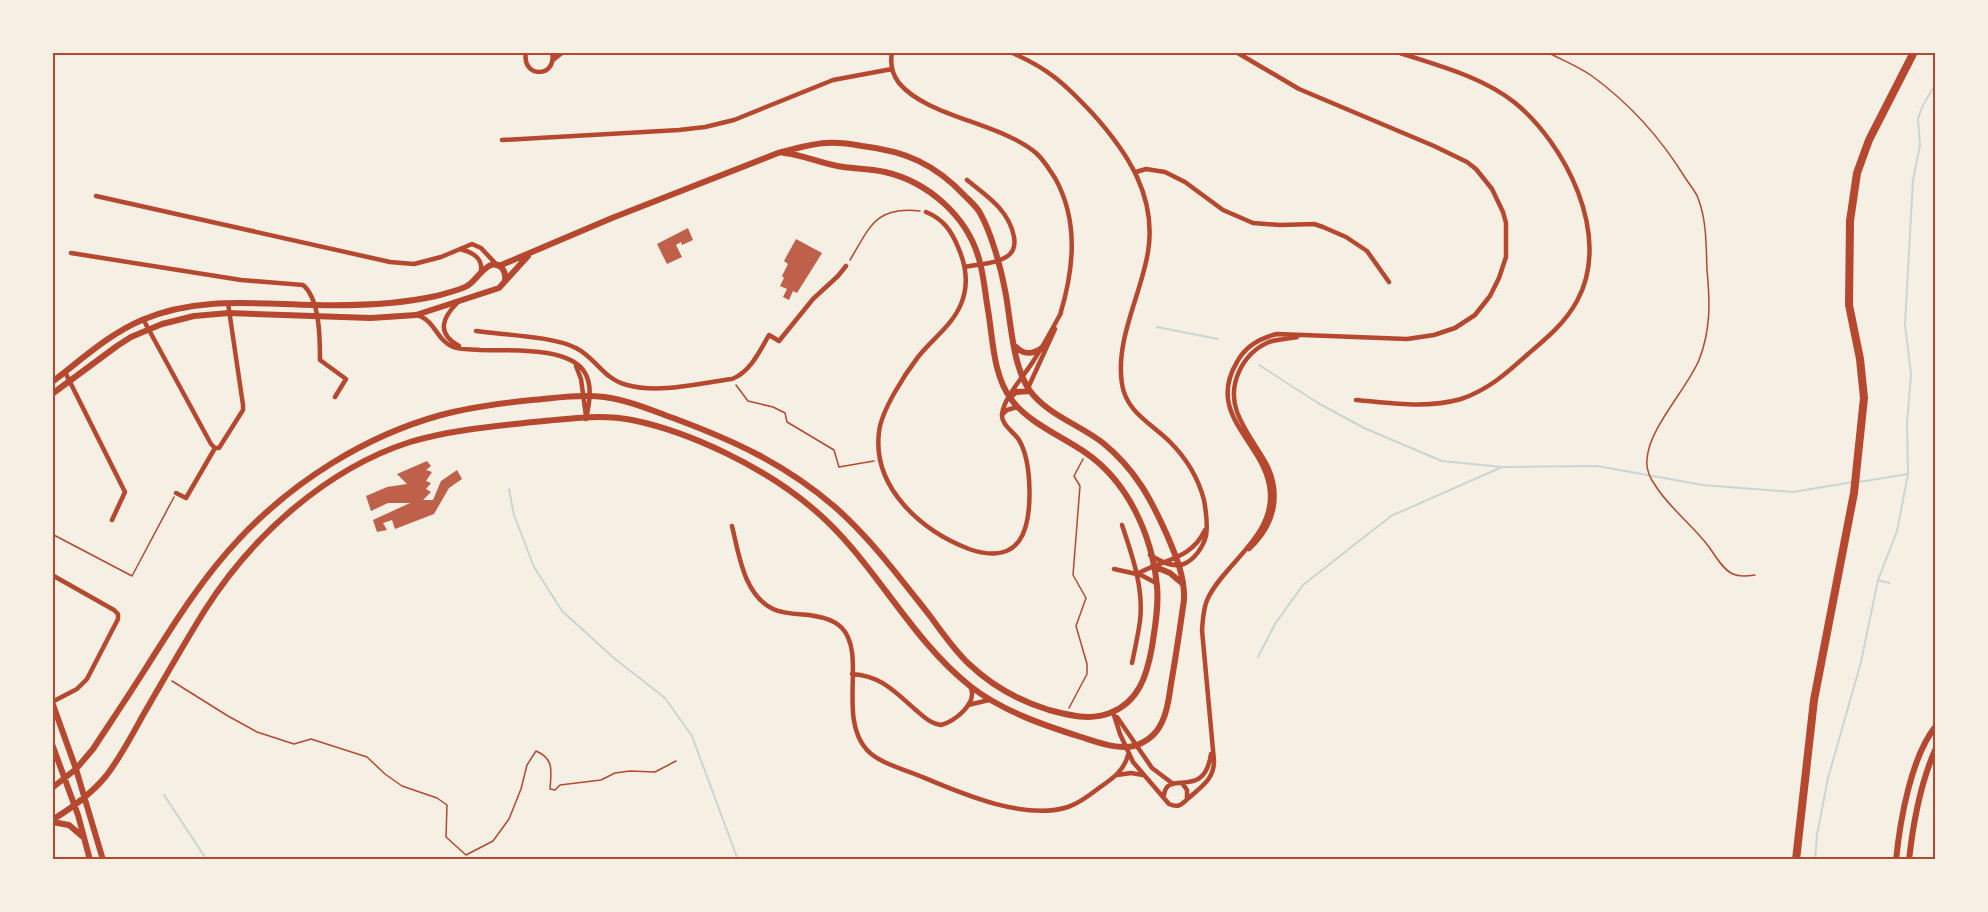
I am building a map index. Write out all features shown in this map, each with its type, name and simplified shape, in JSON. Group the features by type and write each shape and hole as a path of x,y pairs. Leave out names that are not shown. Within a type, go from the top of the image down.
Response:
{"main road":[{"path":"1796,860 1814,700 1856,477 1864,398 1860,359 1849,304 1850,221 1857,173 1869,140 1914,52"}],"street":[{"path":"526,52 526,63 536,72 548,69 553,60 563,52"},
{"path":"552,52 553,60"},
{"path":"892,52 892,69 899,83 913,95 1016,140 1036,153 1046,164 1063,195 1072,226 1070,270 1061,313 1029,390"},
{"path":"1010,52 1044,69 1066,86 1119,144 1136,172 1145,198 1150,231 1146,263 1122,354 1122,387 1131,407 1168,441 1192,468 1200,487 1207,524 1205,540 1190,561 1179,565 1163,562 1150,555"},
{"path":"1113,712 1127,750 1143,775 1169,804 1175,807 1183,804 1210,779 1214,767 1202,630 1204,609 1212,591 1242,554 1264,521 1270,499 1267,474 1228,405 1230,377 1241,356 1259,340 1277,334 1421,338 1447,331 1475,315 1494,290 1503,267 1507,244 1503,212 1488,184 1467,162 1299,89 1236,52"},
{"path":"1356,400 1428,405 1458,400 1484,390 1503,377 1561,324 1578,300 1588,261 1586,219 1577,191 1564,162 1542,130 1514,102 1499,92 1463,76 1396,52"},
{"path":"502,140 705,127 743,117 833,80 892,69"},
{"path":"52,382 111,337 143,319 178,309 228,303 371,305 416,301 466,287 487,266 530,254 612,218 778,153 826,142 895,151 930,166 958,188 979,211 990,235 997,260 1022,377 1029,390 1053,411 1102,442 1128,468 1150,498 1176,557 1184,584 1180,634 1166,714 1154,734 1127,750 1061,731 1022,716 969,686 932,649 825,519 781,484 730,456 659,428 625,419 586,418 479,429 412,442 358,466 307,498 260,540 220,588 104,778 84,797 52,821"},
{"path":"52,788 76,769 93,749 184,607 213,569 242,536 299,486 336,461 373,441 436,416 493,405 586,396 635,404 715,434 770,460 805,483 835,507 864,536 961,656 972,667 1016,696 1065,714 1097,717 1113,712 1124,705 1135,694 1144,679 1153,639 1157,600 1153,566 1140,523 1121,486 1111,474 1086,453 1017,407 1009,398 999,373 980,264 972,241 961,223 938,198 902,177 882,171 829,165 795,154 778,153"},
{"path":"1136,172 1155,169 1171,175 1185,182 1223,210 1253,223 1323,226 1367,251 1389,282"},
{"path":"965,267 997,260 1011,254 1014,248 1012,229 999,206 966,180"},
{"path":"96,196 390,262 414,264 441,257 472,244 481,248 505,273 505,282"},
{"path":"926,212 941,220 948,227 957,244 965,267 966,289 961,306 950,323 918,357 884,414 879,433 880,460 893,492 907,509 930,530 960,546 989,554 1005,551 1013,547 1023,533 1029,515 1025,453 1019,440 1002,417 1009,398 1042,348 1061,313"},
{"path":"460,249 475,254 482,266 480,274 486,286"},
{"path":"71,253 241,280 303,285 308,289 315,305 320,360 346,378 335,397"},
{"path":"52,394 117,346 147,329 180,318 229,312 384,319 416,315 458,302 486,286 499,288 530,254"},
{"path":"476,331 542,339 576,348 606,376 638,388 663,388 732,379 741,376 747,369 769,335 779,341 813,299 846,266"},
{"path":"458,302 445,318 444,329 451,341 465,349"},
{"path":"176,493 186,498 215,448 219,448 222,444 243,410 228,303"},
{"path":"416,315 430,322 445,342 456,348 541,353 559,356 574,363 582,369 586,376 586,418"},
{"path":"143,319 215,448"},
{"path":"541,353 542,339"},
{"path":"1015,346 1029,353 1042,348"},
{"path":"65,372 125,492 112,520"},
{"path":"1009,398 1016,392 1029,390"},
{"path":"1002,417 1006,410 1017,407"},
{"path":"1137,574 1196,546 1207,524"},
{"path":"1122,525 1137,574 1140,601 1140,619 1132,663"},
{"path":"732,526 742,564 754,594 773,609 821,617 830,620 842,629 849,642 852,716 861,743 873,755 932,781 1008,807 1049,811 1080,801 1117,775 1126,762 1127,750"},
{"path":"1153,566 1170,573 1184,584"},
{"path":"1114,569 1137,574 1156,583"},
{"path":"52,575 118,614 118,619 87,679 77,689 52,702 76,769 102,860"},
{"path":"852,674 873,677 886,684 922,716 941,725 948,723 968,705 972,696 969,686"},
{"path":"968,705 990,699"},
{"path":"1113,712 1152,768 1172,783 1194,782 1202,775 1208,767 1211,748"},
{"path":"1896,860 1902,819 1918,756 1923,742 1935,726"},
{"path":"52,744 74,805 90,860"},
{"path":"1909,860 1915,822 1935,748"},
{"path":"1117,775 1131,773 1143,775"},
{"path":"1164,797 1166,788 1172,783"},
{"path":"1182,783 1187,790 1187,799"},
{"path":"52,821 69,825 84,839"}],"path":[{"path":"1547,52 1589,74 1615,93 1674,159 1698,198 1704,222 1709,322 1699,359 1688,382 1670,407 1655,435 1647,453 1646,462 1650,477 1657,488 1702,537 1725,568 1732,574 1755,575"},
{"path":"846,266 875,221 882,215 900,210 926,212"},
{"path":"732,379 748,401 773,407 785,413 787,422 834,450 839,467 880,460"},
{"path":"1065,714 1087,674 1087,664 1076,626 1086,598 1073,575 1080,486 1074,477 1086,453"},
{"path":"52,534 132,576 176,493"},
{"path":"172,681 257,732 294,744 311,739 367,757 402,786 438,798 447,805 446,837 466,855 493,842 509,819 521,789 527,765 536,751 544,754 552,767 549,789 555,790 560,785 601,780 615,773 655,772 676,761"}],"building":[{"path":"688,228 693,240 676,245 682,257 667,264 657,244"},
{"path":"796,239 822,253 797,293 793,291 789,300 783,297 787,289 780,286 788,264 784,261"},
{"path":"427,461 431,466 426,470 432,472 426,481 431,483 426,489 431,492 423,500 433,500 441,481 457,470 462,479 449,488 434,514 395,529 392,520 383,523 387,530 377,532 373,520 410,503 388,503 371,511 366,496 387,487 407,484 397,474"}],"waterway":[{"path":"1815,860 1817,835 1828,778 1861,662 1878,580 1897,531 1908,474 1907,423 1911,374 1905,325 1913,180 1920,145 1918,119 1936,83"},
{"path":"1157,327 1218,339"},
{"path":"1259,365 1318,403 1364,428 1442,461 1502,467 1597,466 1703,485 1793,492 1853,482"},
{"path":"1258,657 1275,624 1303,585 1391,516 1502,467"},
{"path":"1859,482 1908,474"},
{"path":"509,489 514,515 534,567 562,611 615,659 665,698 692,736 738,860"},
{"path":"1878,580 1889,583"},
{"path":"164,795 207,860"}]}
